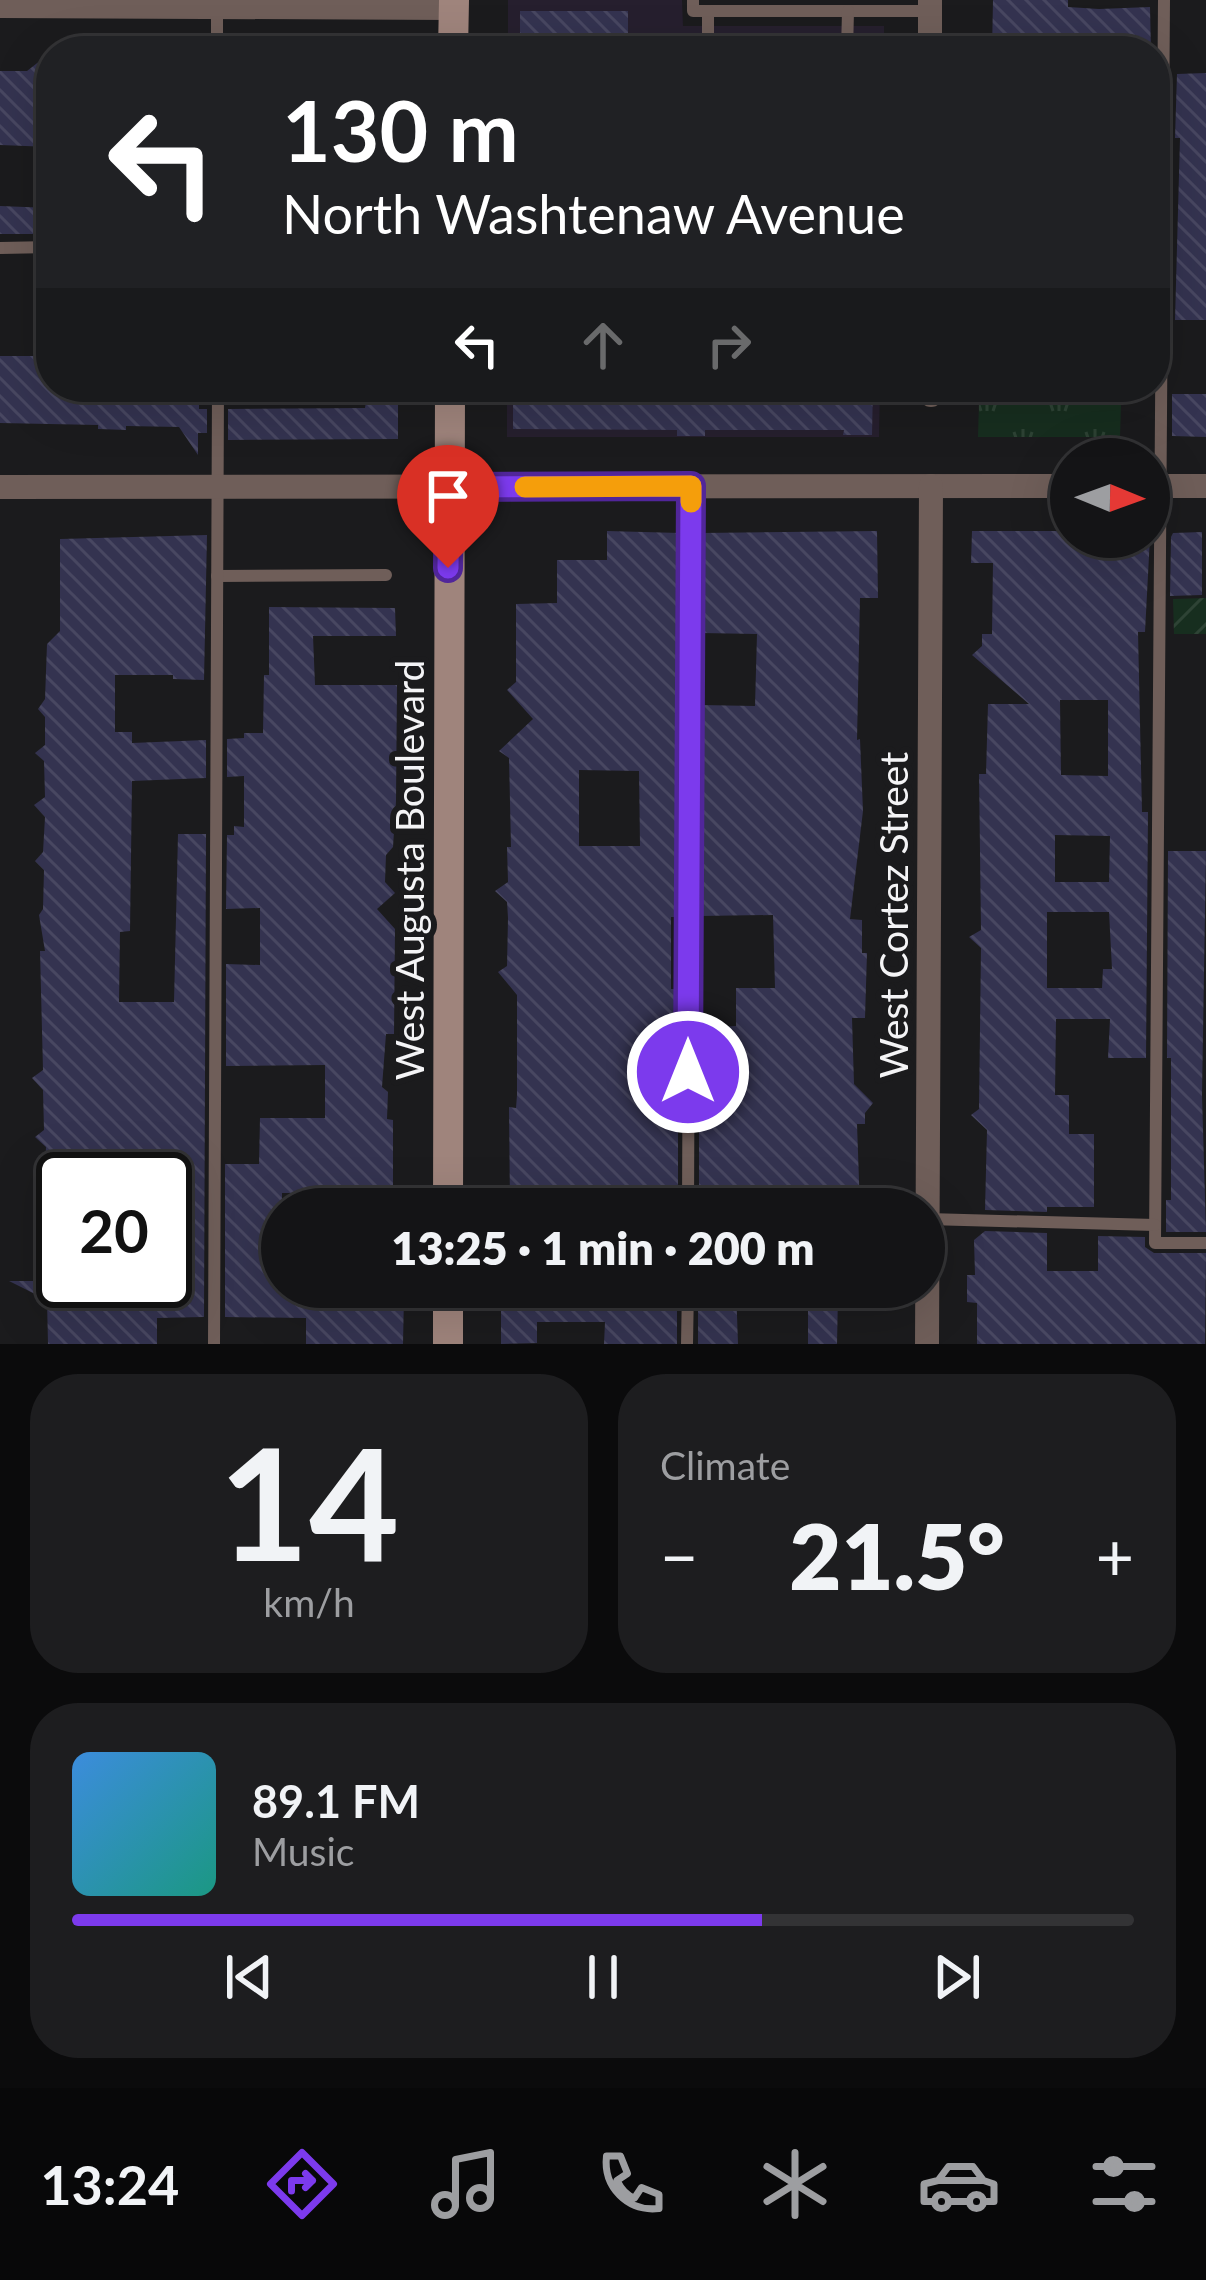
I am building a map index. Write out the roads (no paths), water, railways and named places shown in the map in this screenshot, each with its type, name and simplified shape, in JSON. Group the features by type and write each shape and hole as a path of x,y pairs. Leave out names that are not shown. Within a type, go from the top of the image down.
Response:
{"street":[{"path":"0,7 453,4 453,36"},
{"path":"930,5 930,36"},
{"name":"West Augusta Boulevard","path":"448,1188 450,402"},
{"name":"West Cortez Street","path":"928,1188 931,486"},
{"path":"0,487 1050,486"},
{"path":"1170,486 1206,486"},
{"path":"448,1308 448,1344"},
{"name":"West Cortez Street","path":"927,1308 927,1344"}],"lane":[{"path":"693,0 693,10 708,11 848,11 930,5"},
{"path":"1163,36 1164,0"},
{"path":"217,3 218,36"},
{"path":"708,11 708,36"},
{"path":"848,11 848,36"},
{"path":"0,248 36,248"},
{"path":"214,1344 218,402"},
{"path":"1156,438 1157,402"},
{"path":"688,1188 691,486"},
{"path":"1155,558 1155,1244 1206,1243"},
{"path":"217,576 386,575"},
{"path":"945,1219 1155,1225"},
{"path":"687,1344 688,1308"}]}
